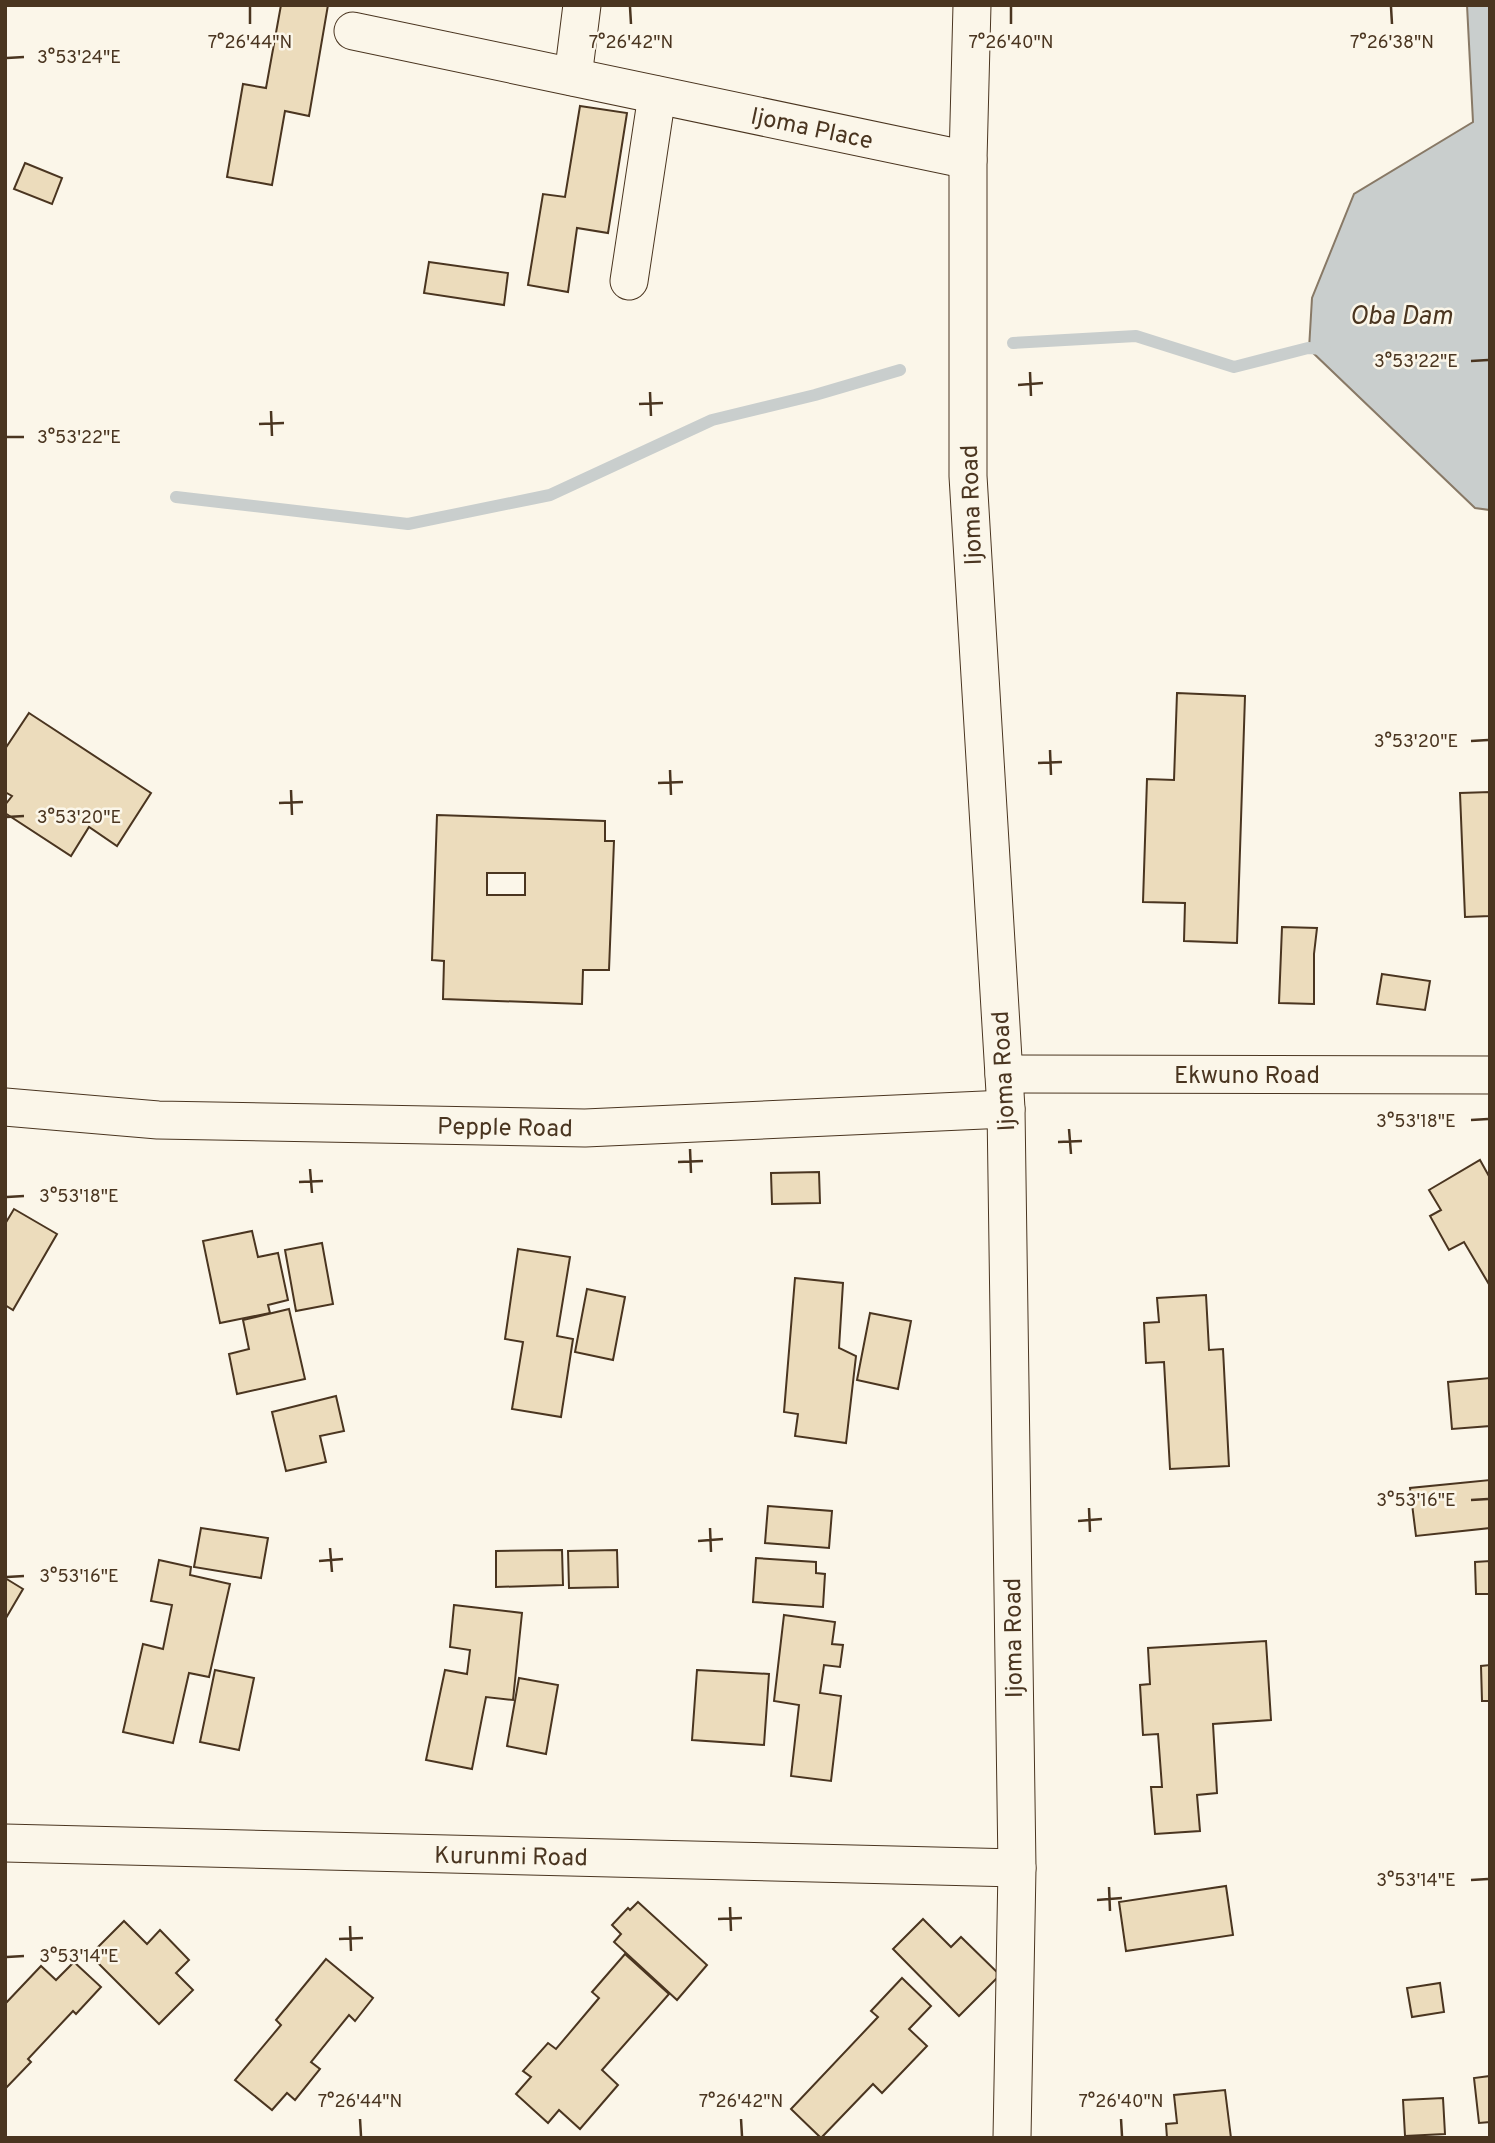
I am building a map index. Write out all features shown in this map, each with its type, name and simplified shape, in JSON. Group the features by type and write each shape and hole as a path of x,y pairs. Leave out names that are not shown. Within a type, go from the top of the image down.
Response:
{"street":[{"path":"573,77 582,5"},
{"name":"Ijoma Road","path":"972,5 968,160 968,476 1005,1092 1017,1868 1012,2138"},
{"name":"Ijoma Place","path":"353,31 968,160"},
{"path":"629,281 657,95"},
{"name":"Ekwuno Road","path":"1005,1092 1490,1075"},
{"name":"Pepple Road","path":"5,1107 158,1120 585,1128 1005,1092"},
{"name":"Kurunmi Road","path":"5,1843 1017,1868"}],"water":[{"name":"Oba Dam","path":"1467,5 1490,5 1490,510 1475,508 1309,349 1312,298 1354,194 1473,122"}],"building":[{"path":"281,5 328,5 309,116 285,111 272,185 227,177 243,84 266,88"},
{"path":"580,106 627,113 608,233 577,228 568,292 528,285 543,194 565,197"},
{"path":"25,163 62,178 52,204 14,189"},
{"path":"429,262 508,273 504,305 424,293"},
{"path":"1177,693 1245,696 1237,943 1184,941 1185,903 1143,902 1147,779 1174,780"},
{"path":"29,713 151,793 117,846 89,827 71,856 5,813 5,805 12,796 5,792 5,749"},
{"path":"1490,792 1490,916 1465,917 1460,793"},
{"path":"437,815 605,821 605,841 614,841 609,970 583,970 582,1004 443,999 444,961 432,960","holes":["487,873 525,873 525,895 487,895"]},
{"path":"1282,927 1317,928 1314,1004 1279,1003"},
{"path":"1382,974 1430,981 1425,1010 1377,1004"},
{"path":"1480,1160 1490,1178 1490,1286 1464,1242 1449,1250 1430,1216 1441,1210 1429,1190"},
{"path":"819,1172 820,1203 772,1204 771,1173"},
{"path":"14,1209 57,1234 13,1310 5,1305 5,1224"},
{"path":"252,1231 258,1257 278,1253 288,1300 268,1305 270,1313 220,1323 203,1241"},
{"path":"322,1243 333,1304 296,1311 285,1250"},
{"path":"518,1249 570,1257 557,1336 573,1339 561,1417 512,1409 523,1342 505,1339"},
{"path":"795,1278 843,1283 839,1348 856,1356 846,1443 795,1436 798,1414 784,1412"},
{"path":"587,1289 625,1297 613,1360 575,1352"},
{"path":"1206,1295 1209,1350 1223,1349 1229,1466 1170,1469 1164,1362 1146,1363 1144,1323 1159,1322 1157,1298"},
{"path":"289,1309 305,1379 237,1394 229,1354 249,1349 243,1320"},
{"path":"870,1313 911,1321 898,1389 857,1380"},
{"path":"1490,1378 1490,1426 1452,1429 1448,1382"},
{"path":"336,1396 344,1431 320,1436 326,1462 286,1471 272,1412"},
{"path":"1490,1480 1490,1528 1416,1536 1410,1488"},
{"path":"768,1506 832,1511 829,1548 765,1543"},
{"path":"201,1528 268,1538 261,1578 194,1567"},
{"path":"562,1550 563,1585 496,1587 496,1551"},
{"path":"617,1550 618,1587 569,1588 568,1551"},
{"path":"756,1558 816,1562 816,1573 825,1574 823,1607 753,1602"},
{"path":"159,1560 191,1567 190,1575 230,1584 209,1677 189,1673 173,1743 123,1732 143,1644 163,1649 172,1605 151,1601"},
{"path":"1490,1561 1490,1594 1476,1594 1475,1562"},
{"path":"5,1578 23,1589 6,1618 5,1618"},
{"path":"454,1605 522,1613 513,1700 486,1697 472,1769 426,1760 445,1670 467,1674 470,1650 450,1647"},
{"path":"784,1615 835,1622 832,1644 843,1645 840,1667 824,1665 820,1693 841,1696 831,1781 791,1776 799,1705 774,1701"},
{"path":"1266,1641 1271,1720 1213,1724 1217,1793 1197,1795 1200,1831 1155,1834 1151,1787 1162,1787 1158,1734 1143,1735 1140,1685 1150,1684 1148,1648"},
{"path":"1490,1665 1490,1701 1482,1701 1481,1666"},
{"path":"215,1670 254,1678 239,1750 200,1742"},
{"path":"697,1670 769,1674 764,1745 692,1740"},
{"path":"519,1678 558,1685 546,1754 507,1746"},
{"path":"1226,1886 1233,1935 1126,1951 1119,1902"},
{"path":"638,1902 707,1965 677,2000 614,1942 621,1934 612,1925 628,1908 630,1910"},
{"path":"923,1919 951,1947 961,1937 1000,1975 959,2016 893,1949"},
{"path":"124,1921 147,1944 160,1930 189,1960 176,1973 193,1990 159,2024 90,1955"},
{"path":"625,1954 669,1994 602,2070 618,2085 580,2129 559,2110 548,2123 516,2094 531,2077 523,2071 548,2043 556,2049 599,1998 592,1992"},
{"path":"326,1959 373,1998 355,2021 349,2015 311,2062 320,2069 295,2100 287,2093 272,2110 235,2080 281,2025 276,2020"},
{"path":"74,1962 101,1987 76,2014 73,2011 28,2059 31,2062 5,2089 5,2004 41,1966 56,1980"},
{"path":"902,1978 931,2006 909,2029 927,2046 882,2093 873,2084 821,2138 791,2109 878,2017 871,2011"},
{"path":"1440,1983 1444,2012 1412,2017 1407,1988"},
{"path":"1490,2076 1490,2122 1479,2123 1474,2078"},
{"path":"1225,2090 1231,2138 1167,2138 1166,2124 1177,2123 1174,2095"},
{"path":"1443,2098 1445,2134 1405,2136 1403,2100"}],"waterway":[{"path":"1013,343 1136,336 1234,367 1308,348 1325,349"},
{"path":"176,497 408,524 550,495 712,420 815,395 900,370"}]}
